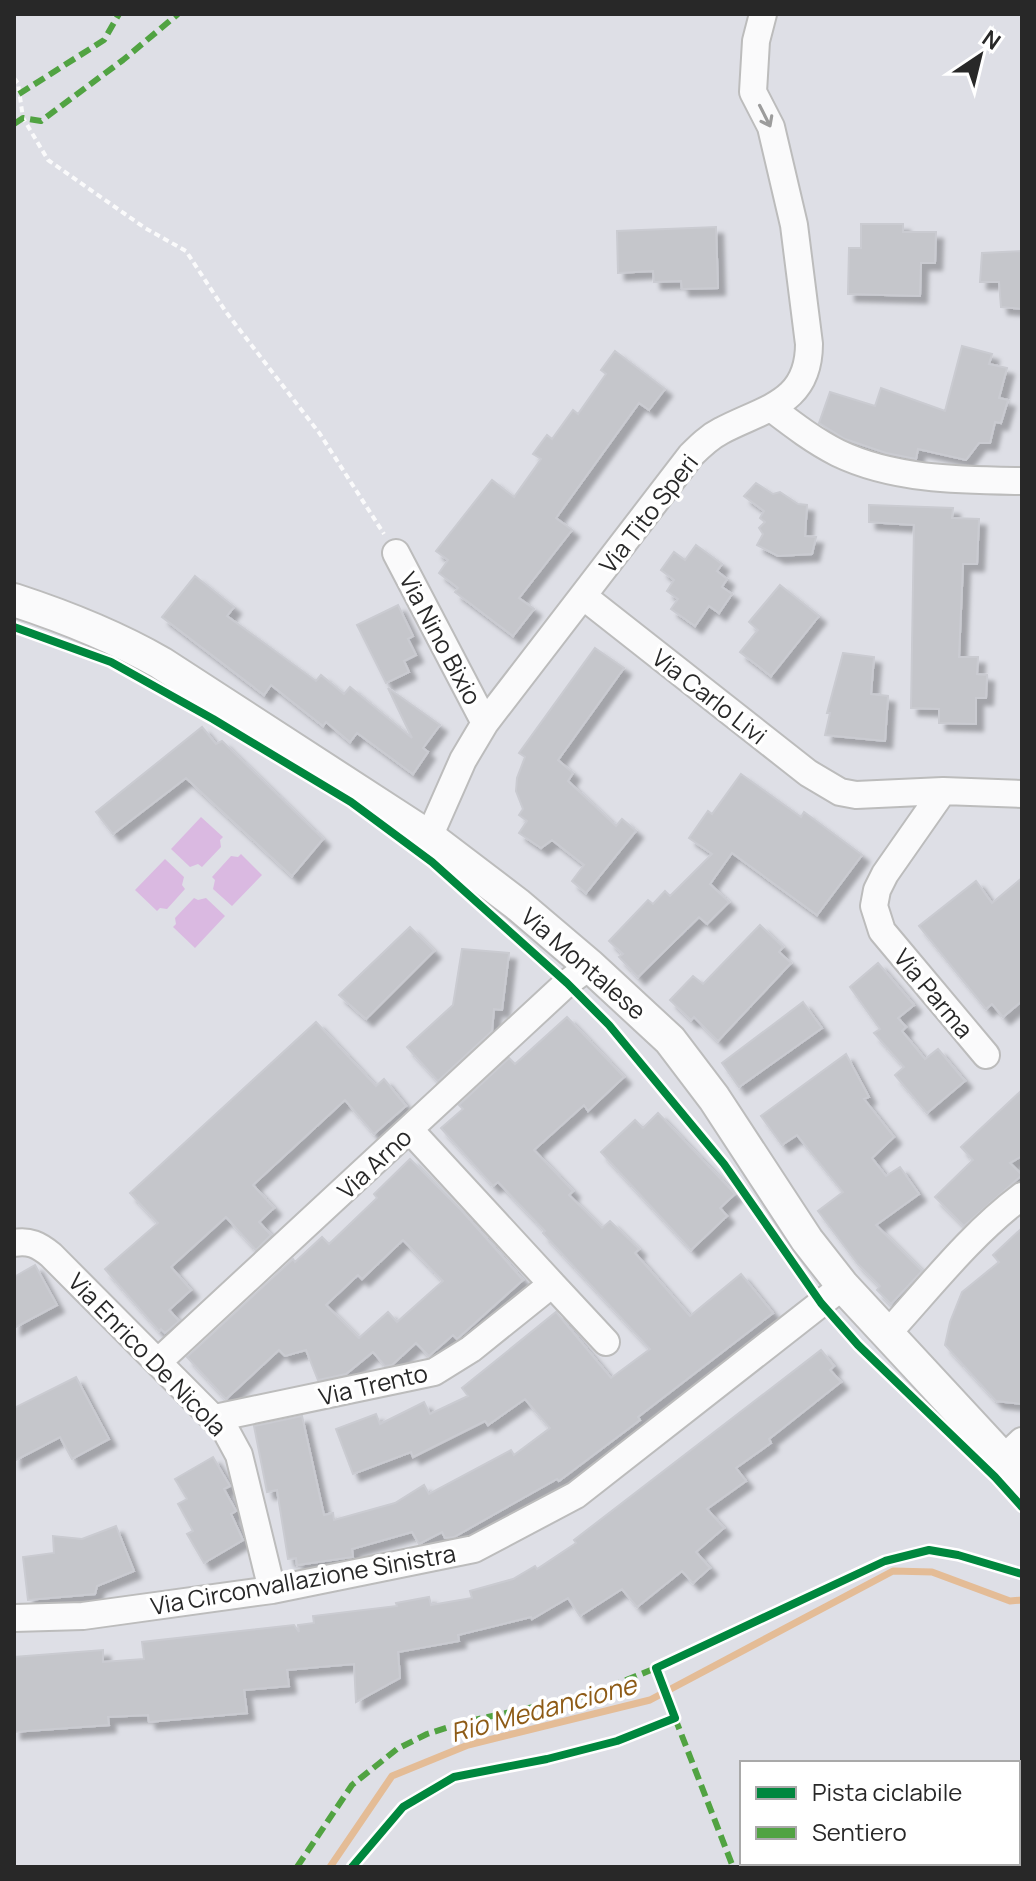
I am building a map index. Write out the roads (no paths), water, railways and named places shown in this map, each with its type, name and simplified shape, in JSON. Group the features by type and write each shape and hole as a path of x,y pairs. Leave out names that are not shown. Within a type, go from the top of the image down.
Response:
{"street":[{"name":"Via Tito Speri","path":"429,837 463,760 485,723 704,442 718,432 771,408 795,391 803,377 809,360 794,225 771,127 753,92 756,41 763,14"},
{"path":"771,408 824,446 867,464 949,480 1022,481"},
{"name":"Via Nino Bixio","path":"396,553 485,723"},
{"name":"Via Carlo Livi","path":"583,596 808,773 840,792 856,795 943,791"},
{"name":"Via Montalese","path":"14,600 116,638 161,663 429,837 517,904 590,966 670,1040 714,1098 807,1240 843,1286 887,1334 1016,1460"},
{"path":"943,791 1022,794"},
{"name":"Via Parma","path":"943,791 877,890 874,906 882,931 986,1055"},
{"name":"Via Arno","path":"159,1361 567,983 590,966"},
{"path":"410,1130 606,1342"},
{"path":"887,1334 956,1258 1022,1196"},
{"name":"Via Enrico De Nicola","path":"14,1243 23,1241 42,1248 159,1361 234,1442 272,1590"},
{"name":"Via Trento","path":"215,1418 434,1372 471,1349 552,1284"},
{"name":"Via Circonvallazione Sinistra","path":"14,1618 83,1616 272,1590 474,1549 576,1495 843,1286"}],"waterway":[{"name":"Rio Medancione","path":"330,1867 392,1776 468,1745 650,1700 893,1571 932,1572 1010,1601 1022,1600"}]}
